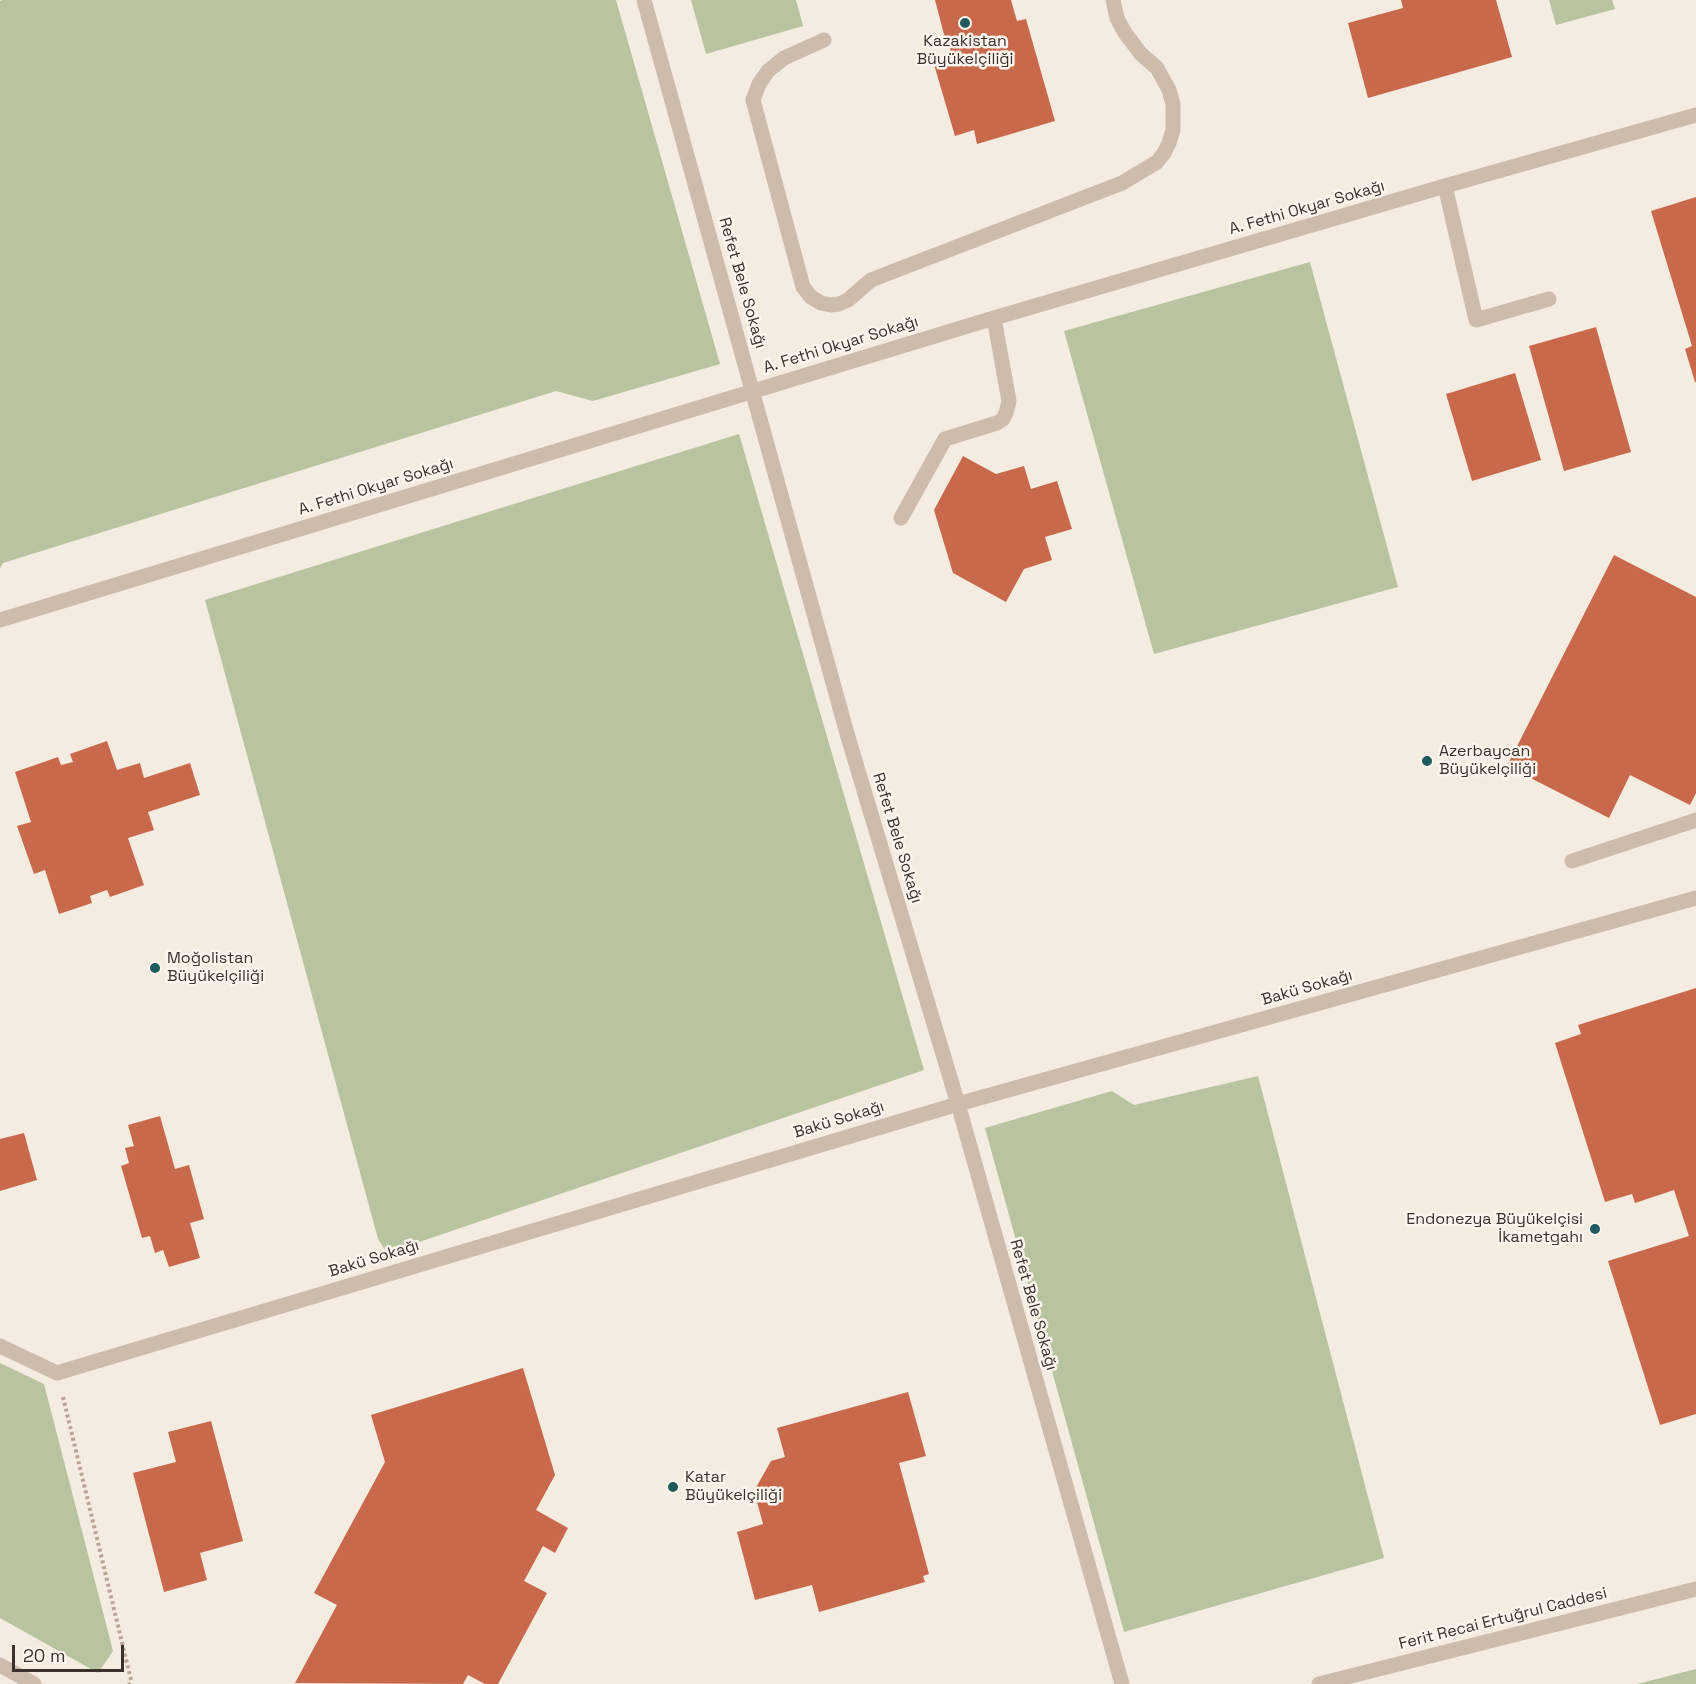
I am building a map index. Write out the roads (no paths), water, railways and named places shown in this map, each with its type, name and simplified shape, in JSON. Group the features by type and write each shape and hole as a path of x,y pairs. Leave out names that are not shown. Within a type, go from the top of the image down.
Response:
{"street":[{"name":"Refet Bele Sokağı","path":"644,0 848,737 958,1104 1122,1684"},
{"path":"824,40 784,58 768,71 759,84 753,100 803,287 811,297 831,305 848,300 871,280 1122,183 1157,162 1164,153 1173,130 1173,104 1169,90 1157,68 1141,54 1125,33 1117,18 1113,0"},
{"name":"A. Fethi Okyar Sokağı","path":"0,620 994,318 1696,115"},
{"path":"1445,186 1476,320 1549,299"},
{"path":"901,518 945,439 997,423 1006,413 1009,401 994,318"},
{"path":"1572,861 1696,820"},
{"name":"Bakü Sokağı","path":"0,1346 57,1373 958,1104 1696,898"},
{"name":"Ferit Recai Ertuğrul Caddesi","path":"1319,1684 1696,1589"},
{"path":"0,1665 34,1684"}],"place":[{"name":"Kazakistan Büyükelçiliği","path":"965,23"},
{"name":"Azerbaycan Büyükelçiliği","path":"1427,761"},
{"name":"Moğolistan Büyükelçiliği","path":"155,968"},
{"name":"Endonezya Büyükelçisi İkametgahı","path":"1595,1229"},
{"name":"Katar Büyükelçiliği","path":"673,1487"}]}
